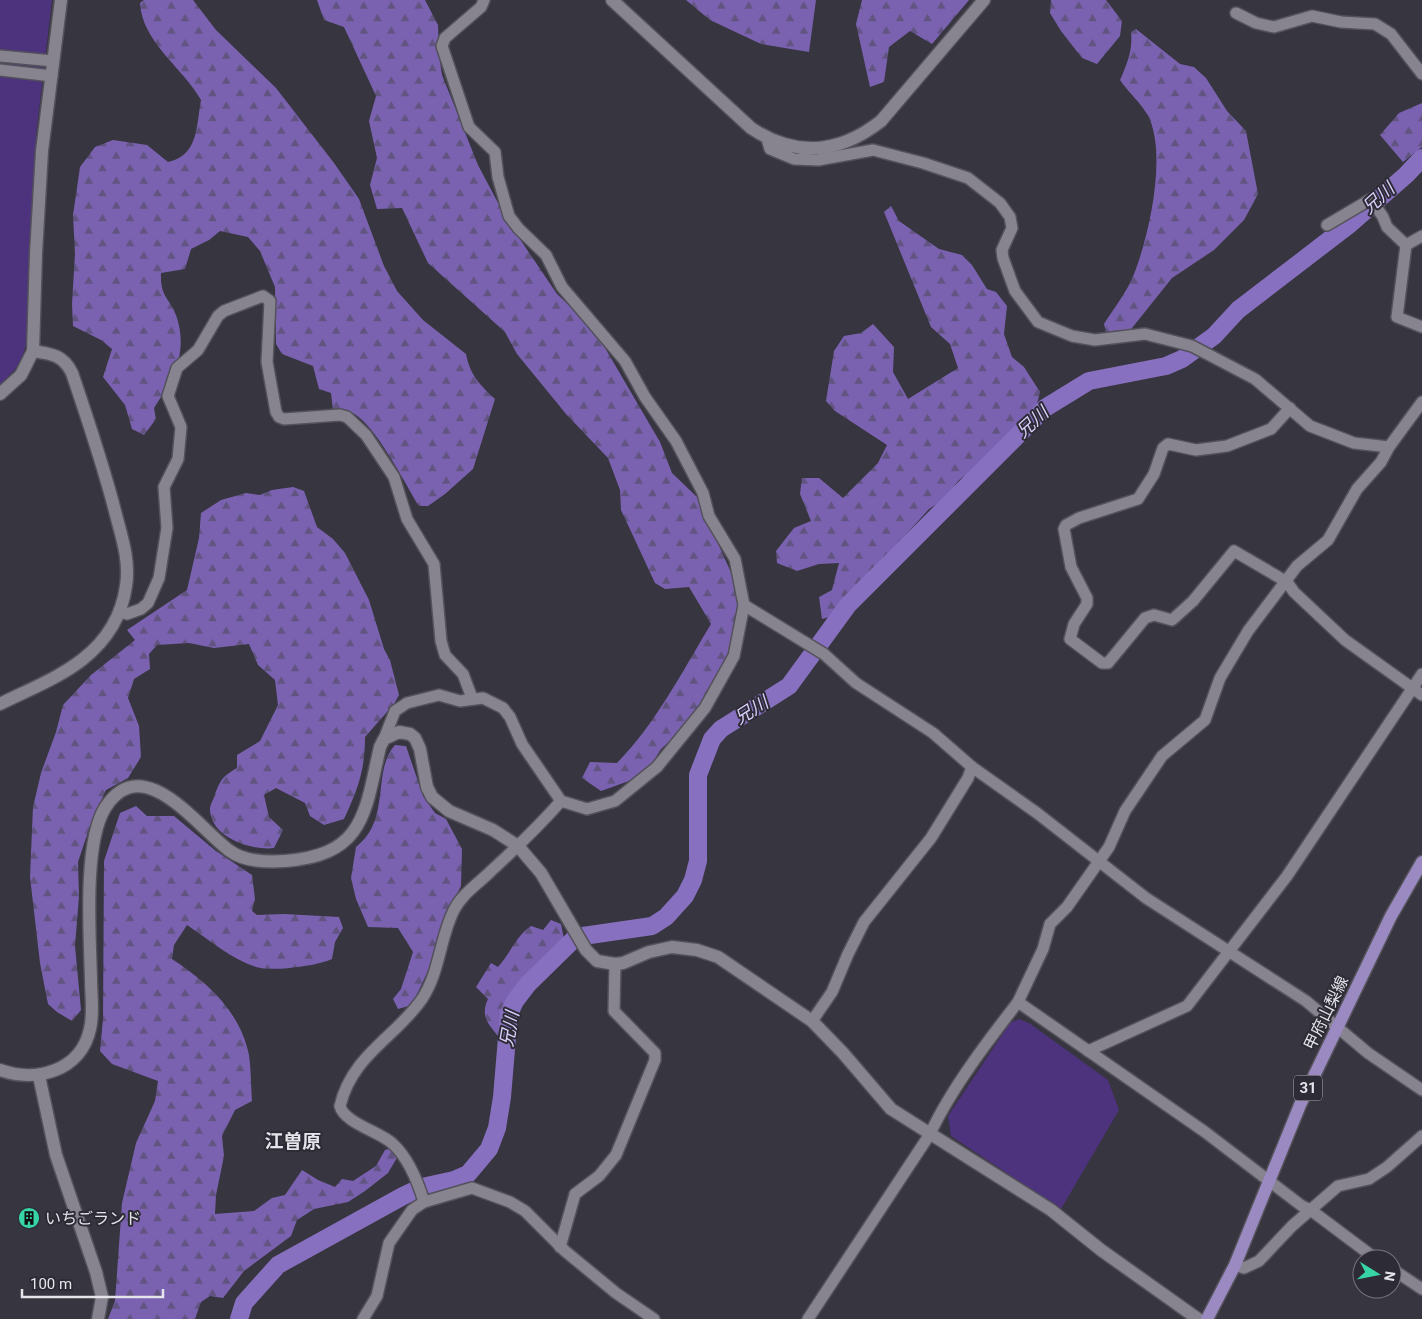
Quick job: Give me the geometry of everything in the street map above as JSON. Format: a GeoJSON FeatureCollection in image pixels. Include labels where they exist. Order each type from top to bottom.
{"type":"FeatureCollection","features":[{"type":"Feature","properties":{"kind":"main road","name":"甲府山梨線"},"geometry":{"type":"LineString","coordinates":[[1207,1319],[1235,1265],[1300,1105],[1336,1028],[1391,916],[1422,862]]}},
{"type":"Feature","properties":{"kind":"street"},"geometry":{"type":"LineString","coordinates":[[0,394],[21,375],[33,351],[42,151],[61,0]]}},
{"type":"Feature","properties":{"kind":"street"},"geometry":{"type":"LineString","coordinates":[[0,1070],[23,1077],[39,1076],[56,1070],[76,1056],[84,1045],[90,1029],[92,1007],[89,897],[92,854],[106,808],[120,793],[131,788],[143,787],[160,791],[180,805],[201,827],[231,852],[250,859],[268,862],[315,855],[340,844],[356,830],[362,820],[384,739],[396,711],[407,703],[439,694],[460,701],[483,698],[503,708],[510,718],[522,744],[561,801],[587,809],[601,806],[615,801],[657,768],[704,708],[734,656],[744,605],[735,559],[709,516],[703,493],[676,441],[645,397],[625,362],[562,287],[546,255],[513,222],[498,177],[495,152],[491,146],[475,134],[467,122],[442,46],[445,38],[481,7],[484,0]]}},
{"type":"Feature","properties":{"kind":"street"},"geometry":{"type":"LineString","coordinates":[[612,0],[751,128],[767,138],[806,149],[825,148],[861,136],[881,121],[984,0]]}},
{"type":"Feature","properties":{"kind":"street"},"geometry":{"type":"LineString","coordinates":[[1236,13],[1256,24],[1274,27],[1312,16],[1342,22],[1375,24],[1391,34],[1422,74]]}},
{"type":"Feature","properties":{"kind":"street"},"geometry":{"type":"LineString","coordinates":[[0,56],[53,62]]}},
{"type":"Feature","properties":{"kind":"street"},"geometry":{"type":"LineString","coordinates":[[0,70],[52,76]]}},
{"type":"Feature","properties":{"kind":"street"},"geometry":{"type":"LineString","coordinates":[[767,138],[770,149],[794,159],[818,160],[873,150],[968,178],[1000,203],[1010,217],[1012,228],[1002,250],[1005,266],[1015,291],[1038,322],[1072,336],[1095,340],[1145,334],[1192,346],[1209,357],[1254,379],[1310,426],[1354,443],[1389,447]]}},
{"type":"Feature","properties":{"kind":"street"},"geometry":{"type":"LineString","coordinates":[[1327,225],[1371,200],[1384,217],[1387,227],[1406,245]]}},
{"type":"Feature","properties":{"kind":"street"},"geometry":{"type":"LineString","coordinates":[[1406,245],[1422,236]]}},
{"type":"Feature","properties":{"kind":"street"},"geometry":{"type":"LineString","coordinates":[[1406,245],[1397,317],[1422,327]]}},
{"type":"Feature","properties":{"kind":"street"},"geometry":{"type":"LineString","coordinates":[[120,612],[126,614],[141,609],[148,603],[159,578],[167,542],[164,487],[178,458],[181,427],[168,396],[177,368],[198,350],[218,316],[224,311],[263,296],[270,301],[267,362],[276,412],[279,417],[284,419],[340,415],[347,417],[366,435],[394,478],[407,518],[434,564],[441,641],[445,655],[463,674],[472,698]]}},
{"type":"Feature","properties":{"kind":"street"},"geometry":{"type":"LineString","coordinates":[[0,704],[60,674],[84,659],[107,635],[120,612],[126,584],[125,551],[108,484],[67,363],[54,354],[33,351]]}},
{"type":"Feature","properties":{"kind":"street"},"geometry":{"type":"LineString","coordinates":[[808,1319],[930,1134],[938,1117],[997,1028],[1018,1002],[1043,949],[1050,924],[1067,907],[1109,847],[1125,810],[1162,756],[1205,720],[1220,678],[1248,631],[1306,557],[1328,540],[1357,489],[1381,462],[1389,447],[1422,402]]}},
{"type":"Feature","properties":{"kind":"street"},"geometry":{"type":"LineString","coordinates":[[1290,408],[1271,429],[1227,446],[1196,450],[1168,444],[1163,448],[1154,474],[1138,499],[1079,518],[1066,525],[1064,530],[1071,567],[1087,598],[1087,604],[1074,624],[1070,640],[1102,663],[1108,663],[1145,618],[1154,615],[1172,620],[1193,601],[1234,551],[1287,582],[1294,592],[1345,640],[1422,695]]}},
{"type":"Feature","properties":{"kind":"street"},"geometry":{"type":"LineString","coordinates":[[744,605],[824,654],[856,683],[933,733],[972,767],[1037,813],[1146,898],[1306,1001],[1368,1053],[1422,1090]]}},
{"type":"Feature","properties":{"kind":"street"},"geometry":{"type":"LineString","coordinates":[[1088,1051],[1187,1006],[1287,876],[1422,674]]}},
{"type":"Feature","properties":{"kind":"street"},"geometry":{"type":"LineString","coordinates":[[384,739],[399,732],[410,734],[420,749],[427,787],[432,797],[449,811],[493,830],[518,846],[541,873],[586,950],[597,961],[615,964],[662,948],[686,948],[718,957],[812,1021],[844,1053],[891,1109],[1051,1210],[1101,1250],[1198,1319]]}},
{"type":"Feature","properties":{"kind":"street"},"geometry":{"type":"LineString","coordinates":[[812,1021],[832,992],[864,922],[930,838],[968,778],[972,767]]}},
{"type":"Feature","properties":{"kind":"street"},"geometry":{"type":"LineString","coordinates":[[423,1199],[407,1162],[392,1143],[346,1116],[340,1106],[342,1098],[366,1056],[423,997],[437,966],[454,910],[464,897],[518,846],[561,801]]}},
{"type":"Feature","properties":{"kind":"street"},"geometry":{"type":"LineString","coordinates":[[560,1247],[575,1194],[599,1176],[616,1155],[655,1060],[655,1053],[614,1011],[615,964]]}},
{"type":"Feature","properties":{"kind":"street"},"geometry":{"type":"LineString","coordinates":[[1018,1002],[1269,1180],[1302,1206],[1312,1210],[1363,1249]]}},
{"type":"Feature","properties":{"kind":"street"},"geometry":{"type":"LineString","coordinates":[[39,1076],[56,1155],[102,1297],[98,1319]]}},
{"type":"Feature","properties":{"kind":"street"},"geometry":{"type":"LineString","coordinates":[[1235,1265],[1244,1268],[1259,1261],[1292,1226],[1338,1186],[1369,1179],[1422,1136]]}},
{"type":"Feature","properties":{"kind":"street"},"geometry":{"type":"LineString","coordinates":[[362,1319],[377,1296],[389,1243],[412,1210],[423,1199],[472,1188],[481,1190],[525,1211],[560,1247],[616,1293],[654,1319]]}},
{"type":"Feature","properties":{"kind":"street"},"geometry":{"type":"LineString","coordinates":[[1402,1276],[1422,1289]]}},
{"type":"Feature","properties":{"kind":"green space"},"geometry":{"type":"Polygon","coordinates":[[[144,0],[193,0],[216,30],[276,88],[334,163],[359,199],[384,266],[397,291],[423,320],[466,354],[476,379],[495,399],[473,469],[445,494],[428,506],[419,506],[388,453],[368,426],[358,416],[348,411],[333,410],[331,393],[319,389],[313,366],[282,354],[276,344],[275,287],[260,251],[248,237],[220,231],[209,240],[191,249],[185,269],[161,273],[162,288],[177,318],[181,343],[180,355],[173,376],[154,408],[156,419],[144,435],[132,429],[125,405],[103,377],[112,349],[101,340],[73,326],[72,304],[75,254],[73,215],[80,167],[95,147],[113,140],[147,145],[168,162],[186,153],[191,146],[197,129],[201,100],[164,54],[148,30],[142,17],[140,3],[144,0]]]}},
{"type":"Feature","properties":{"kind":"green space"},"geometry":{"type":"Polygon","coordinates":[[[317,0],[425,0],[438,25],[442,75],[478,165],[507,220],[557,294],[594,329],[660,442],[672,473],[697,497],[734,579],[739,608],[730,650],[700,706],[684,728],[661,749],[648,770],[629,781],[601,791],[582,778],[590,762],[617,763],[631,748],[668,696],[711,624],[689,587],[665,589],[655,583],[621,510],[620,490],[608,458],[566,414],[517,354],[505,332],[428,263],[402,208],[377,209],[370,185],[377,158],[369,121],[376,96],[344,27],[324,20],[317,0]]]}},
{"type":"Feature","properties":{"kind":"green space"},"geometry":{"type":"Polygon","coordinates":[[[686,0],[816,0],[809,52],[761,44],[710,20],[686,0]]]}},
{"type":"Feature","properties":{"kind":"green space"},"geometry":{"type":"Polygon","coordinates":[[[862,0],[969,0],[932,44],[910,31],[889,47],[884,82],[870,87],[856,24],[862,0]]]}},
{"type":"Feature","properties":{"kind":"green space"},"geometry":{"type":"Polygon","coordinates":[[[1051,0],[1106,0],[1122,21],[1120,36],[1097,64],[1082,58],[1061,31],[1050,13],[1051,0]]]}},
{"type":"Feature","properties":{"kind":"green space"},"geometry":{"type":"Polygon","coordinates":[[[1136,29],[1180,64],[1194,67],[1206,78],[1227,111],[1246,131],[1258,194],[1244,220],[1214,250],[1172,278],[1128,333],[1106,332],[1104,324],[1128,287],[1140,258],[1154,197],[1156,176],[1155,136],[1145,110],[1120,80],[1130,51],[1131,32],[1136,29]]]}},
{"type":"Feature","properties":{"kind":"green space"},"geometry":{"type":"Polygon","coordinates":[[[1422,103],[1422,147],[1403,162],[1380,135],[1399,113],[1422,103]]]}},
{"type":"Feature","properties":{"kind":"green space"},"geometry":{"type":"Polygon","coordinates":[[[891,206],[899,221],[939,249],[962,255],[972,265],[987,289],[996,292],[1007,306],[1004,334],[1012,357],[1024,367],[1040,392],[1035,412],[994,454],[959,480],[943,500],[929,509],[870,574],[845,595],[829,617],[822,619],[819,597],[832,590],[839,563],[819,564],[797,571],[777,563],[776,551],[794,528],[811,521],[800,494],[802,478],[819,478],[843,498],[878,463],[887,445],[835,411],[826,401],[834,351],[844,336],[861,333],[873,324],[894,347],[893,372],[908,399],[958,368],[950,344],[931,327],[884,212],[891,206]]]}},
{"type":"Feature","properties":{"kind":"green space"},"geometry":{"type":"Polygon","coordinates":[[[293,487],[304,491],[317,527],[333,539],[345,553],[369,600],[384,649],[390,660],[399,695],[394,704],[365,737],[364,760],[360,779],[344,819],[324,825],[310,816],[305,803],[276,788],[264,795],[269,817],[283,830],[274,848],[254,847],[233,840],[224,834],[212,819],[210,807],[217,789],[225,776],[237,768],[237,755],[260,741],[278,705],[275,680],[258,665],[249,644],[214,648],[189,643],[157,645],[149,654],[150,669],[134,679],[128,698],[139,726],[141,757],[128,778],[106,790],[91,823],[78,862],[79,896],[75,946],[81,1010],[72,1021],[48,1004],[40,963],[30,877],[33,807],[41,773],[56,732],[63,705],[91,675],[135,640],[127,630],[187,590],[199,538],[201,513],[221,500],[246,493],[260,495],[272,490],[293,487]]]}},
{"type":"Feature","properties":{"kind":"green space"},"geometry":{"type":"Polygon","coordinates":[[[395,745],[406,746],[423,796],[435,813],[446,819],[462,849],[461,886],[443,922],[434,958],[412,1005],[398,1009],[393,999],[401,989],[413,952],[398,928],[368,927],[356,899],[351,878],[356,847],[367,836],[374,823],[378,810],[384,768],[388,756],[395,745]]]}},
{"type":"Feature","properties":{"kind":"green space"},"geometry":{"type":"Polygon","coordinates":[[[136,806],[147,816],[174,816],[216,851],[252,875],[255,899],[252,911],[257,915],[284,914],[339,917],[343,928],[335,942],[332,959],[294,968],[273,969],[256,967],[229,954],[187,925],[174,945],[172,959],[198,978],[230,1011],[245,1039],[249,1055],[252,1101],[235,1110],[222,1136],[224,1156],[216,1195],[215,1214],[254,1211],[272,1198],[285,1195],[302,1170],[318,1180],[335,1187],[342,1179],[353,1181],[376,1166],[385,1150],[392,1148],[398,1156],[388,1173],[348,1202],[314,1209],[297,1220],[291,1236],[244,1271],[223,1298],[210,1296],[201,1302],[195,1319],[108,1319],[115,1301],[122,1203],[136,1143],[155,1101],[158,1081],[112,1064],[100,1051],[103,1019],[104,861],[120,813],[136,806]]]}},
{"type":"Feature","properties":{"kind":"green space"},"geometry":{"type":"Polygon","coordinates":[[[551,920],[561,924],[564,939],[516,990],[504,1011],[504,1031],[499,1037],[486,1020],[485,1010],[488,999],[476,987],[491,963],[498,967],[526,930],[531,926],[543,930],[551,920]]]}},
{"type":"Feature","properties":{"kind":"shaded area"},"geometry":{"type":"Polygon","coordinates":[[[0,0],[52,0],[36,135],[28,338],[20,364],[0,385],[0,0]]]}},
{"type":"Feature","properties":{"kind":"shaded area"},"geometry":{"type":"Polygon","coordinates":[[[1019,1019],[1029,1023],[1108,1080],[1119,1110],[1061,1209],[951,1136],[948,1116],[1010,1023],[1019,1019]]]}},
{"type":"Feature","properties":{"kind":"waterway","name":"兄川"},"geometry":{"type":"LineString","coordinates":[[239,1319],[244,1303],[278,1265],[403,1196],[422,1187],[454,1180],[468,1174],[489,1149],[497,1128],[502,1097],[509,1014],[515,1001],[528,984],[576,937],[652,926],[666,917],[685,896],[693,880],[698,861],[698,775],[712,739],[721,729],[789,686],[848,605],[1045,408],[1089,381],[1166,366],[1182,359],[1214,336],[1238,310],[1350,224],[1406,175],[1422,158]]}},
{"type":"Feature","properties":{"kind":"place","name":"いちごランド"},"geometry":{"type":"Point","coordinates":[29,1218]}},
{"type":"Feature","properties":{"kind":"district","name":"江曽原"},"geometry":{"type":"Point","coordinates":[293,1141]}}]}
